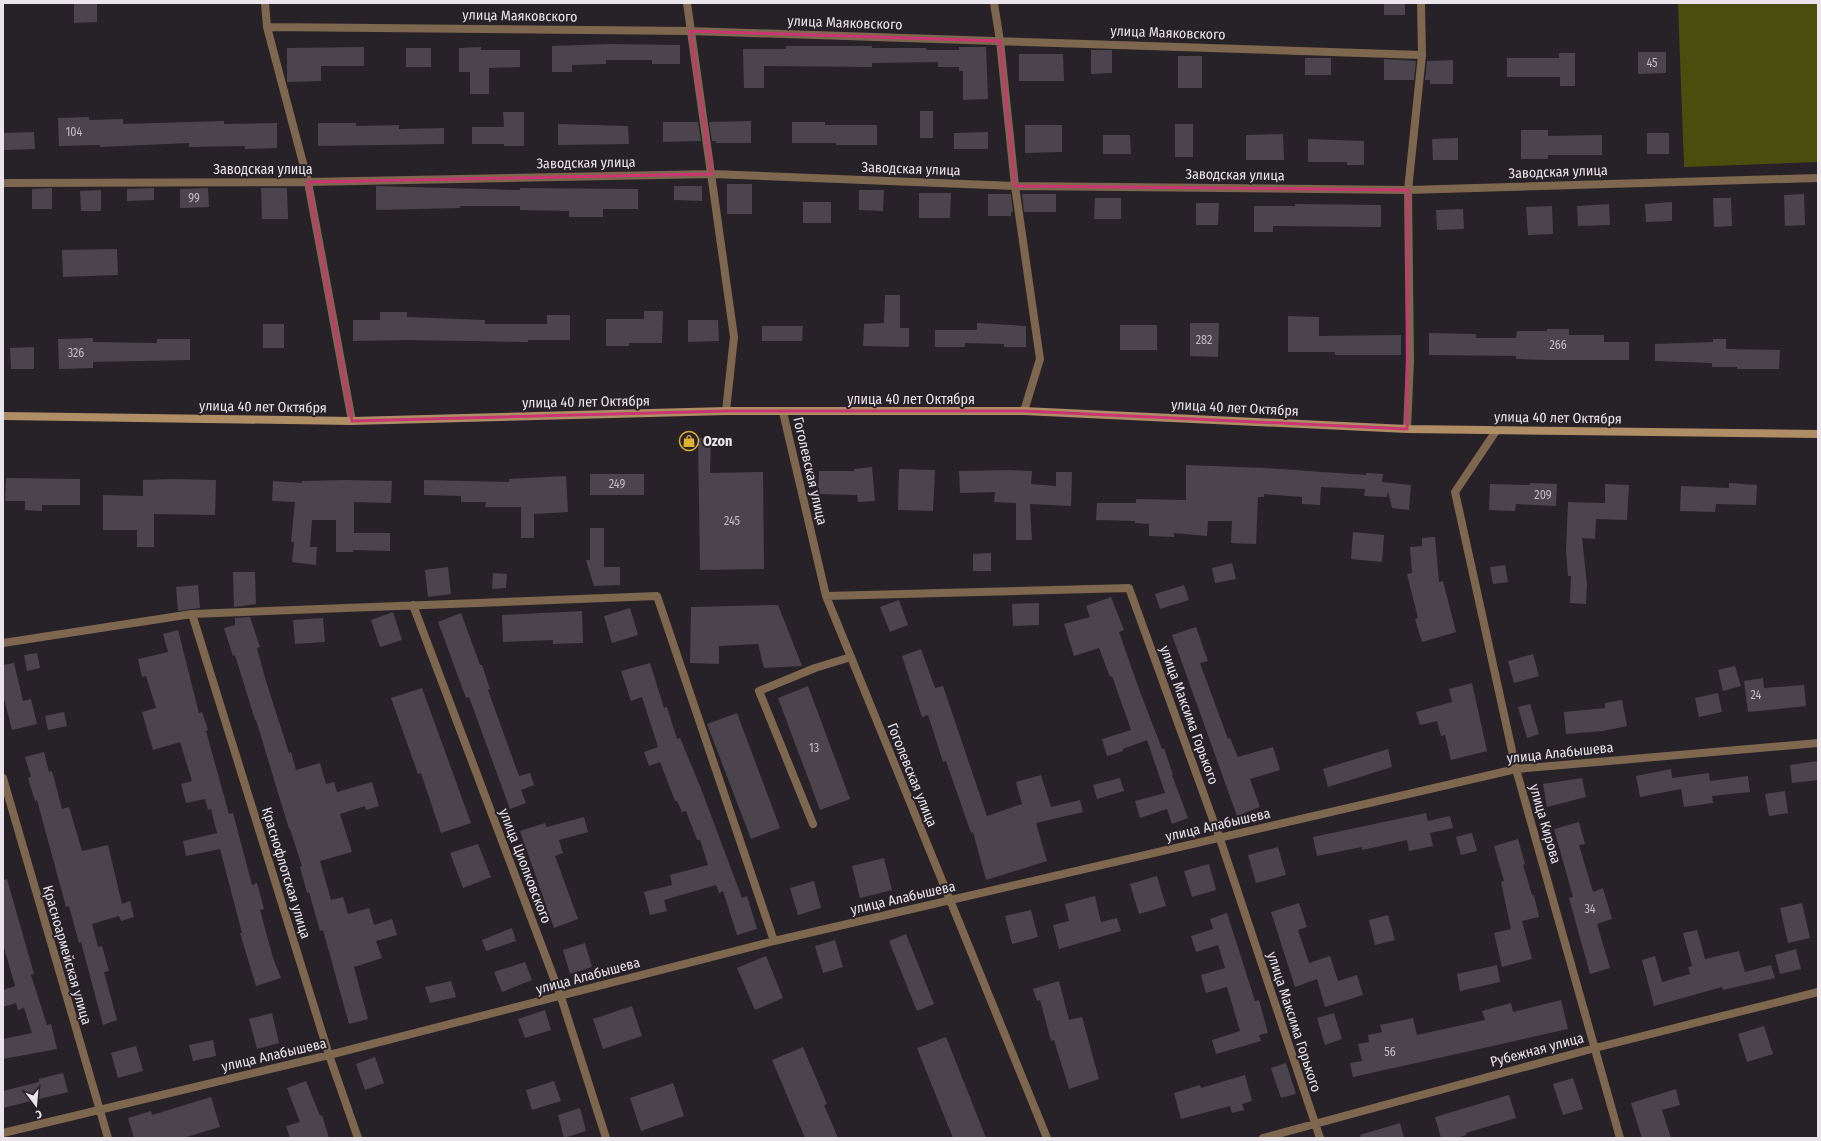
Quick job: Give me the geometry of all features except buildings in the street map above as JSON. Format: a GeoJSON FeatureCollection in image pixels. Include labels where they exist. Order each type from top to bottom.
{"type":"FeatureCollection","features":[{"type":"Feature","properties":{"kind":"street"},"geometry":{"type":"LineString","coordinates":[[265,3],[267,27],[308,182],[352,421]]}},
{"type":"Feature","properties":{"kind":"street"},"geometry":{"type":"LineString","coordinates":[[687,3],[734,337],[726,411]]}},
{"type":"Feature","properties":{"kind":"street"},"geometry":{"type":"LineString","coordinates":[[994,3],[1000,41],[1015,186],[1040,359],[1024,411]]}},
{"type":"Feature","properties":{"kind":"street"},"geometry":{"type":"LineString","coordinates":[[1407,429],[1410,361],[1408,190],[1422,55],[1421,3]]}},
{"type":"Feature","properties":{"kind":"street","name":"улица Маяковского"},"geometry":{"type":"LineString","coordinates":[[267,27],[690,31],[1422,55]]}},
{"type":"Feature","properties":{"kind":"street","name":"Заводская улица"},"geometry":{"type":"LineString","coordinates":[[3,183],[308,182],[712,174],[1015,186],[1408,190],[1818,178]]}},
{"type":"Feature","properties":{"kind":"street","name":"улица 40 лет Октября"},"geometry":{"type":"LineString","coordinates":[[3,416],[352,421],[726,411],[1024,411],[1407,429],[1818,434]]}},
{"type":"Feature","properties":{"kind":"street","name":"Гоголевская улица"},"geometry":{"type":"LineString","coordinates":[[783,412],[826,596],[949,901],[1047,1138]]}},
{"type":"Feature","properties":{"kind":"street","name":"улица Кирова"},"geometry":{"type":"LineString","coordinates":[[1496,431],[1454,492],[1516,769],[1620,1138]]}},
{"type":"Feature","properties":{"kind":"street","name":"улица Максима Горького"},"geometry":{"type":"LineString","coordinates":[[826,596],[1129,588],[1220,839],[1314,1125],[1320,1138]]}},
{"type":"Feature","properties":{"kind":"street"},"geometry":{"type":"LineString","coordinates":[[3,643],[192,614],[657,596],[774,941]]}},
{"type":"Feature","properties":{"kind":"street","name":"улица Циолковского"},"geometry":{"type":"LineString","coordinates":[[413,606],[561,997],[606,1138]]}},
{"type":"Feature","properties":{"kind":"street","name":"Краснофлотская улица"},"geometry":{"type":"LineString","coordinates":[[192,614],[329,1055],[358,1138]]}},
{"type":"Feature","properties":{"kind":"street"},"geometry":{"type":"LineString","coordinates":[[813,824],[759,691],[815,668],[851,657]]}},
{"type":"Feature","properties":{"kind":"street","name":"улица Алабышева"},"geometry":{"type":"LineString","coordinates":[[3,1133],[98,1109],[329,1055],[561,997],[774,941],[1220,839],[1516,769],[1818,743]]}},
{"type":"Feature","properties":{"kind":"street","name":"Красноармейская улица"},"geometry":{"type":"LineString","coordinates":[[3,778],[98,1109],[108,1138]]}},
{"type":"Feature","properties":{"kind":"street","name":"Рубежная улица"},"geometry":{"type":"LineString","coordinates":[[1263,1138],[1595,1048],[1818,992]]}},
{"type":"Feature","properties":{"kind":"highlighted area"},"geometry":{"type":"Polygon","coordinates":[[[690,31],[1000,41],[1015,186],[1408,190],[1407,429],[1024,411],[726,411],[352,421],[308,182],[712,174],[690,31]]]}},
{"type":"Feature","properties":{"kind":"green space"},"geometry":{"type":"Polygon","coordinates":[[[1678,3],[1818,3],[1818,162],[1684,167],[1678,3]]]}},
{"type":"Feature","properties":{"kind":"place","name":"Ozon"},"geometry":{"type":"Point","coordinates":[689,441]}}]}
